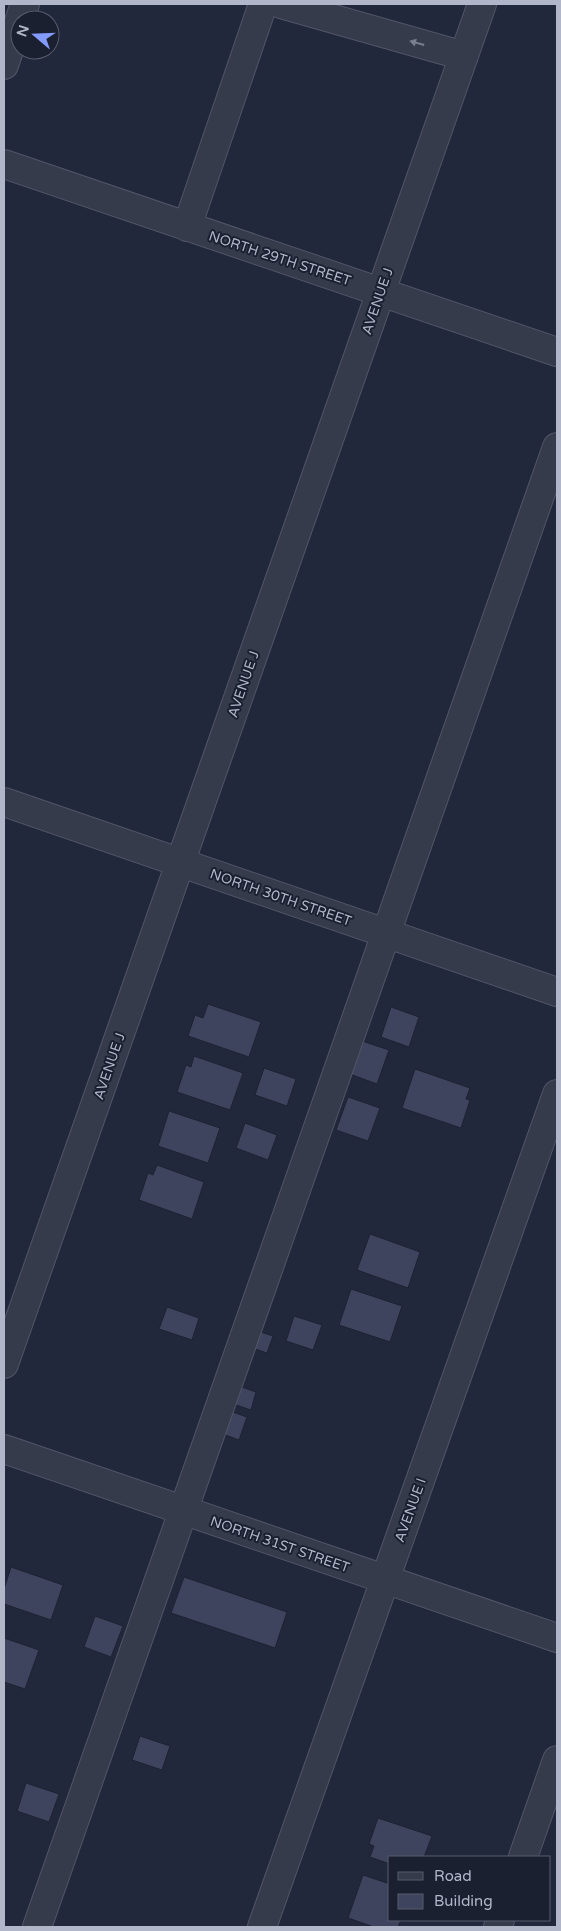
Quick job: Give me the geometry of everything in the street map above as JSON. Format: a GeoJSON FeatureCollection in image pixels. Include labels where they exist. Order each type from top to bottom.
{"type":"FeatureCollection","features":[{"type":"Feature","properties":{"kind":"street"},"geometry":{"type":"LineString","coordinates":[[4,65],[25,4]]}},
{"type":"Feature","properties":{"kind":"street"},"geometry":{"type":"LineString","coordinates":[[186,227],[263,4]]}},
{"type":"Feature","properties":{"kind":"street"},"geometry":{"type":"LineString","coordinates":[[281,4],[464,56]]}},
{"type":"Feature","properties":{"kind":"street","name":"AVENUE J"},"geometry":{"type":"LineString","coordinates":[[4,1364],[482,4]]}},
{"type":"Feature","properties":{"kind":"street","name":"NORTH 29TH STREET"},"geometry":{"type":"LineString","coordinates":[[4,164],[557,352]]}},
{"type":"Feature","properties":{"kind":"street"},"geometry":{"type":"LineString","coordinates":[[37,1927],[388,934],[557,447]]}},
{"type":"Feature","properties":{"kind":"street","name":"NORTH 30TH STREET"},"geometry":{"type":"LineString","coordinates":[[4,802],[557,992]]}},
{"type":"Feature","properties":{"kind":"street","name":"AVENUE I"},"geometry":{"type":"LineString","coordinates":[[262,1927],[557,1094]]}},
{"type":"Feature","properties":{"kind":"street","name":"NORTH 31ST STREET"},"geometry":{"type":"LineString","coordinates":[[4,1449],[557,1638]]}},
{"type":"Feature","properties":{"kind":"street"},"geometry":{"type":"LineString","coordinates":[[523,1856],[557,1760]]}},
{"type":"Feature","properties":{"kind":"building"},"geometry":{"type":"Polygon","coordinates":[[[208,1004],[261,1022],[249,1057],[188,1036],[195,1015],[203,1018],[208,1004]]]}},
{"type":"Feature","properties":{"kind":"building"},"geometry":{"type":"Polygon","coordinates":[[[391,1007],[419,1017],[409,1047],[381,1037],[391,1007]]]}},
{"type":"Feature","properties":{"kind":"building"},"geometry":{"type":"Polygon","coordinates":[[[359,1040],[389,1050],[377,1084],[347,1073],[359,1040]]]}},
{"type":"Feature","properties":{"kind":"building"},"geometry":{"type":"Polygon","coordinates":[[[194,1056],[243,1073],[230,1110],[177,1092],[186,1065],[191,1067],[194,1056]]]}},
{"type":"Feature","properties":{"kind":"building"},"geometry":{"type":"Polygon","coordinates":[[[264,1068],[296,1079],[287,1106],[255,1095],[264,1068]]]}},
{"type":"Feature","properties":{"kind":"building"},"geometry":{"type":"Polygon","coordinates":[[[415,1069],[470,1088],[466,1099],[470,1100],[461,1128],[402,1108],[415,1069]]]}},
{"type":"Feature","properties":{"kind":"building"},"geometry":{"type":"Polygon","coordinates":[[[348,1097],[380,1108],[368,1141],[336,1130],[348,1097]]]}},
{"type":"Feature","properties":{"kind":"building"},"geometry":{"type":"Polygon","coordinates":[[[169,1111],[220,1128],[208,1163],[158,1146],[169,1111]]]}},
{"type":"Feature","properties":{"kind":"building"},"geometry":{"type":"Polygon","coordinates":[[[245,1123],[277,1135],[268,1160],[236,1148],[245,1123]]]}},
{"type":"Feature","properties":{"kind":"building"},"geometry":{"type":"Polygon","coordinates":[[[157,1165],[204,1182],[192,1219],[139,1200],[148,1173],[153,1175],[157,1165]]]}},
{"type":"Feature","properties":{"kind":"building"},"geometry":{"type":"Polygon","coordinates":[[[370,1234],[420,1252],[408,1288],[357,1270],[370,1234]]]}},
{"type":"Feature","properties":{"kind":"building"},"geometry":{"type":"Polygon","coordinates":[[[351,1289],[402,1306],[390,1342],[339,1325],[351,1289]]]}},
{"type":"Feature","properties":{"kind":"building"},"geometry":{"type":"Polygon","coordinates":[[[167,1307],[199,1318],[192,1340],[159,1329],[167,1307]]]}},
{"type":"Feature","properties":{"kind":"building"},"geometry":{"type":"Polygon","coordinates":[[[294,1316],[322,1325],[313,1350],[286,1341],[294,1316]]]}},
{"type":"Feature","properties":{"kind":"building"},"geometry":{"type":"Polygon","coordinates":[[[261,1332],[273,1336],[267,1353],[255,1349],[261,1332]]]}},
{"type":"Feature","properties":{"kind":"building"},"geometry":{"type":"Polygon","coordinates":[[[239,1386],[256,1392],[251,1410],[233,1404],[239,1386]]]}},
{"type":"Feature","properties":{"kind":"building"},"geometry":{"type":"Polygon","coordinates":[[[227,1410],[247,1417],[239,1440],[220,1433],[227,1410]]]}},
{"type":"Feature","properties":{"kind":"building"},"geometry":{"type":"Polygon","coordinates":[[[11,1567],[63,1585],[51,1620],[4,1604],[4,1589],[11,1567]]]}},
{"type":"Feature","properties":{"kind":"building"},"geometry":{"type":"Polygon","coordinates":[[[184,1577],[287,1612],[275,1648],[171,1613],[184,1577]]]}},
{"type":"Feature","properties":{"kind":"building"},"geometry":{"type":"Polygon","coordinates":[[[95,1616],[123,1626],[111,1657],[84,1647],[95,1616]]]}},
{"type":"Feature","properties":{"kind":"building"},"geometry":{"type":"Polygon","coordinates":[[[4,1638],[39,1650],[25,1689],[4,1682],[4,1638]]]}},
{"type":"Feature","properties":{"kind":"building"},"geometry":{"type":"Polygon","coordinates":[[[140,1736],[170,1746],[162,1770],[132,1760],[140,1736]]]}},
{"type":"Feature","properties":{"kind":"building"},"geometry":{"type":"Polygon","coordinates":[[[26,1783],[59,1794],[49,1822],[17,1811],[26,1783]]]}},
{"type":"Feature","properties":{"kind":"building"},"geometry":{"type":"Polygon","coordinates":[[[378,1818],[432,1836],[424,1856],[388,1856],[388,1863],[370,1857],[374,1846],[369,1844],[378,1818]]]}},
{"type":"Feature","properties":{"kind":"building"},"geometry":{"type":"Polygon","coordinates":[[[363,1875],[388,1883],[388,1921],[401,1921],[398,1927],[374,1927],[348,1918],[363,1875]]]}}]}
